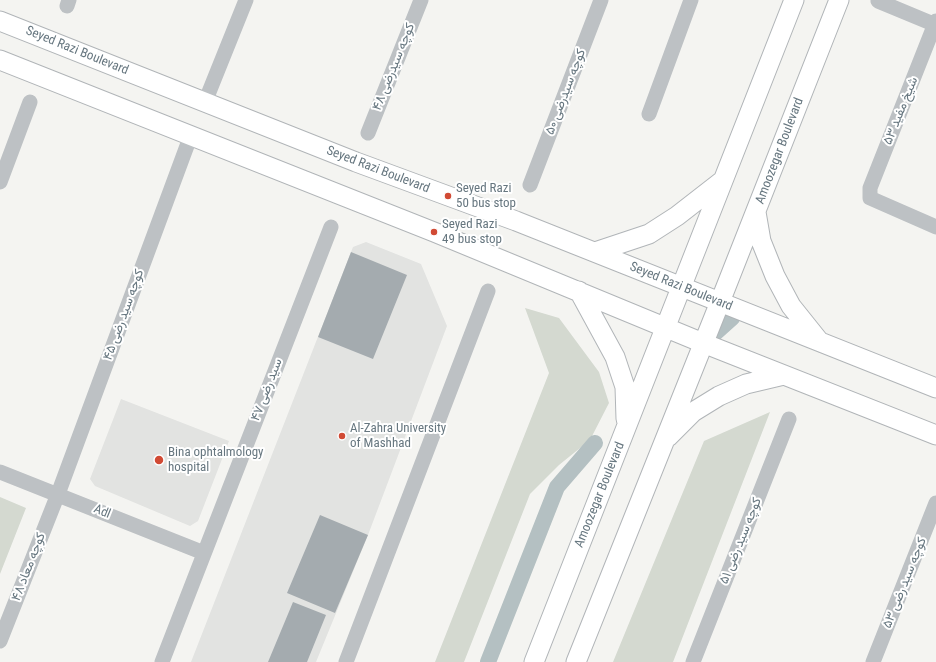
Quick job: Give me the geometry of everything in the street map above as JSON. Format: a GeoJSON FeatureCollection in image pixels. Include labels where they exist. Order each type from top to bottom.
{"type":"FeatureCollection","features":[{"type":"Feature","properties":{"kind":"main road"},"geometry":{"type":"LineString","coordinates":[[681,286],[794,0]]}},
{"type":"Feature","properties":{"kind":"main road","name":"Amoozegar Boulevard"},"geometry":{"type":"LineString","coordinates":[[704,343],[839,0]]}},
{"type":"Feature","properties":{"kind":"main road","name":"Seyed Razi Boulevard"},"geometry":{"type":"LineString","coordinates":[[0,21],[356,162],[595,252],[936,388]]}},
{"type":"Feature","properties":{"kind":"main road"},"geometry":{"type":"LineString","coordinates":[[0,60],[191,135],[580,291],[704,343],[936,435]]}},
{"type":"Feature","properties":{"kind":"main road"},"geometry":{"type":"LineString","coordinates":[[595,252],[650,234],[677,216],[723,180]]}},
{"type":"Feature","properties":{"kind":"main road"},"geometry":{"type":"LineString","coordinates":[[756,212],[761,242],[775,276],[791,306],[820,342]]}},
{"type":"Feature","properties":{"kind":"main road","name":"Amoozegar Boulevard"},"geometry":{"type":"LineString","coordinates":[[534,662],[681,286]]}},
{"type":"Feature","properties":{"kind":"main road"},"geometry":{"type":"LineString","coordinates":[[580,291],[615,357],[624,387],[626,428]]}},
{"type":"Feature","properties":{"kind":"main road"},"geometry":{"type":"LineString","coordinates":[[576,662],[704,343]]}},
{"type":"Feature","properties":{"kind":"main road"},"geometry":{"type":"LineString","coordinates":[[663,442],[693,412],[719,396],[746,384],[784,375]]}},
{"type":"Feature","properties":{"kind":"street"},"geometry":{"type":"LineString","coordinates":[[205,102],[246,0]]}},
{"type":"Feature","properties":{"kind":"street","name":"کوچه سیدرضی ۴۸"},"geometry":{"type":"LineString","coordinates":[[368,133],[420,0]]}},
{"type":"Feature","properties":{"kind":"street","name":"کوچه سیدرضی ۵۰"},"geometry":{"type":"LineString","coordinates":[[530,185],[601,0]]}},
{"type":"Feature","properties":{"kind":"street"},"geometry":{"type":"LineString","coordinates":[[649,114],[691,0]]}},
{"type":"Feature","properties":{"kind":"street"},"geometry":{"type":"LineString","coordinates":[[878,1],[936,23]]}},
{"type":"Feature","properties":{"kind":"street","name":"شیخ مفید ۵۳"},"geometry":{"type":"LineString","coordinates":[[936,23],[870,188],[870,198],[936,227]]}},
{"type":"Feature","properties":{"kind":"street"},"geometry":{"type":"LineString","coordinates":[[0,182],[30,102]]}},
{"type":"Feature","properties":{"kind":"street","name":"کوچه سید رضی ۴۵"},"geometry":{"type":"LineString","coordinates":[[58,494],[191,135]]}},
{"type":"Feature","properties":{"kind":"street","name":"سید رضی ۴۷"},"geometry":{"type":"LineString","coordinates":[[162,662],[331,227]]}},
{"type":"Feature","properties":{"kind":"street"},"geometry":{"type":"LineString","coordinates":[[346,662],[488,291]]}},
{"type":"Feature","properties":{"kind":"street","name":"کوچه سید رضی ۵۱"},"geometry":{"type":"LineString","coordinates":[[693,662],[789,419]]}},
{"type":"Feature","properties":{"kind":"street","name":"Adl"},"geometry":{"type":"LineString","coordinates":[[0,472],[204,553]]}},
{"type":"Feature","properties":{"kind":"street","name":"کوچه معاد ۴۸"},"geometry":{"type":"LineString","coordinates":[[0,641],[58,494]]}},
{"type":"Feature","properties":{"kind":"street","name":"کوچه سید رضی ۵۳"},"geometry":{"type":"LineString","coordinates":[[873,662],[936,503]]}},
{"type":"Feature","properties":{"kind":"shaded area","name":"Al-Zahra University of Mashhad"},"geometry":{"type":"Polygon","coordinates":[[[366,242],[421,264],[447,326],[368,535],[316,662],[191,662],[353,247],[366,242]]]}},
{"type":"Feature","properties":{"kind":"shaded area"},"geometry":{"type":"Polygon","coordinates":[[[525,308],[559,318],[599,372],[609,403],[590,440],[559,465],[530,494],[464,662],[435,662],[549,373],[525,308]]]}},
{"type":"Feature","properties":{"kind":"shaded area","name":"Bina ophtalmology hospital"},"geometry":{"type":"Polygon","coordinates":[[[121,399],[229,441],[198,521],[190,526],[95,486],[90,479],[121,399]]]}},
{"type":"Feature","properties":{"kind":"shaded area"},"geometry":{"type":"Polygon","coordinates":[[[770,412],[673,662],[613,662],[704,441],[770,412]]]}},
{"type":"Feature","properties":{"kind":"shaded area"},"geometry":{"type":"Polygon","coordinates":[[[0,497],[26,508],[0,574],[0,497]]]}},
{"type":"Feature","properties":{"kind":"building"},"geometry":{"type":"Polygon","coordinates":[[[351,252],[407,275],[373,359],[318,337],[351,252]]]}},
{"type":"Feature","properties":{"kind":"building"},"geometry":{"type":"Polygon","coordinates":[[[320,515],[368,535],[335,613],[287,593],[320,515]]]}},
{"type":"Feature","properties":{"kind":"building"},"geometry":{"type":"Polygon","coordinates":[[[293,602],[326,615],[307,662],[268,662],[293,602]]]}},
{"type":"Feature","properties":{"kind":"waterway"},"geometry":{"type":"LineString","coordinates":[[703,344],[732,318]]}},
{"type":"Feature","properties":{"kind":"waterway"},"geometry":{"type":"LineString","coordinates":[[488,662],[557,487],[595,443]]}},
{"type":"Feature","properties":{"kind":"place","name":"Seyed Razi 50 bus stop"},"geometry":{"type":"Point","coordinates":[448,196]}},
{"type":"Feature","properties":{"kind":"place","name":"Seyed Razi 49 bus stop"},"geometry":{"type":"Point","coordinates":[434,232]}},
{"type":"Feature","properties":{"kind":"place","name":"Al-Zahra University of Mashhad"},"geometry":{"type":"Point","coordinates":[342,436]}},
{"type":"Feature","properties":{"kind":"place","name":"Bina ophtalmology hospital"},"geometry":{"type":"Point","coordinates":[159,460]}}]}
